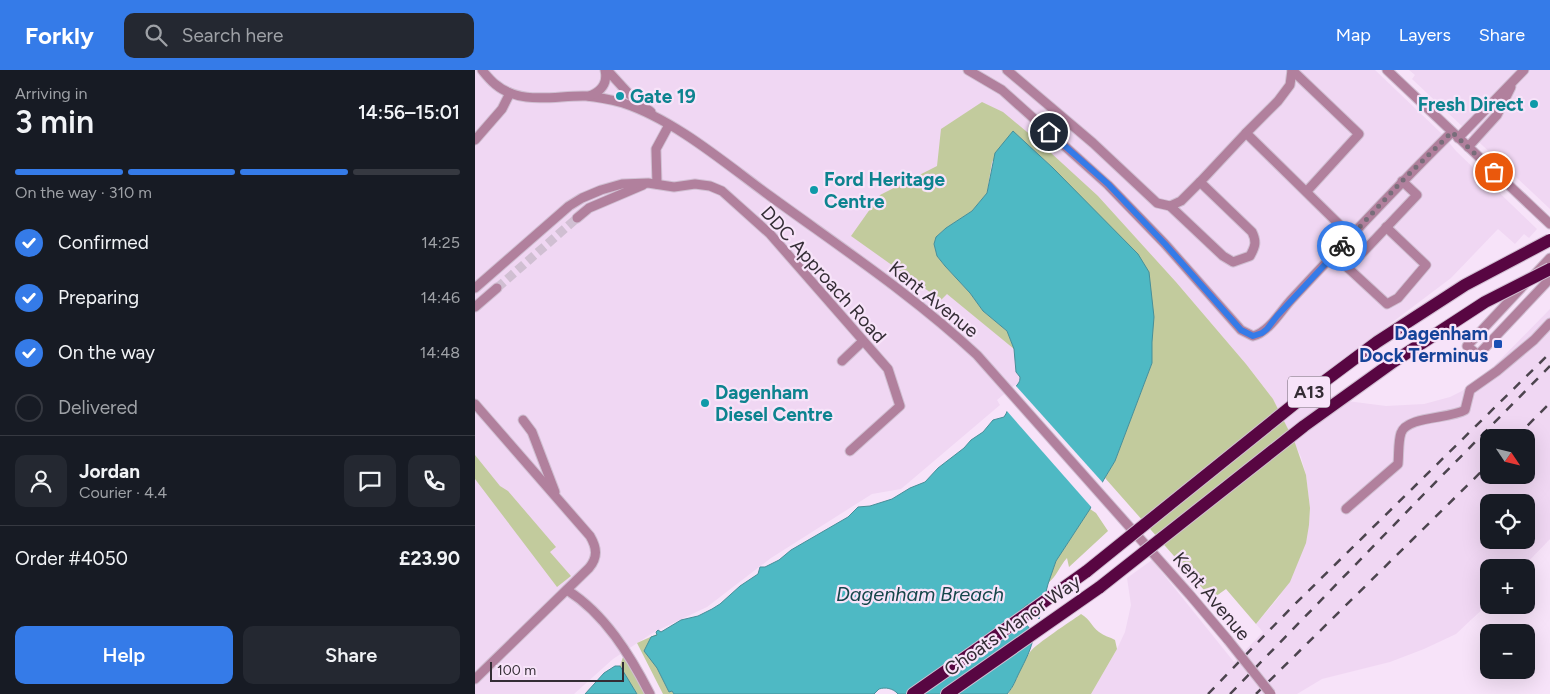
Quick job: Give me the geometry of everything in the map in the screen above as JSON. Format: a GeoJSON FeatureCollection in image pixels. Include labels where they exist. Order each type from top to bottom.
{"type":"FeatureCollection","features":[{"type":"Feature","properties":{"kind":"highway","name":"Choats Manor Way"},"geometry":{"type":"LineString","coordinates":[[913,694],[1087,571],[1298,401],[1361,353],[1465,285],[1550,240]]}},
{"type":"Feature","properties":{"kind":"highway","name":"Choats Manor Way"},"geometry":{"type":"LineString","coordinates":[[947,694],[1099,587],[1304,426],[1393,362],[1485,302],[1550,268]]}},
{"type":"Feature","properties":{"kind":"street","name":"Kent Avenue"},"geometry":{"type":"LineString","coordinates":[[482,70],[494,84],[510,93],[543,99],[588,96],[623,103],[654,116],[725,163],[887,281],[953,333],[977,355],[1108,502],[1228,640],[1271,694]]}},
{"type":"Feature","properties":{"kind":"street"},"geometry":{"type":"LineString","coordinates":[[588,96],[597,93],[603,87],[606,70]]}},
{"type":"Feature","properties":{"kind":"street"},"geometry":{"type":"LineString","coordinates":[[606,70],[654,116]]}},
{"type":"Feature","properties":{"kind":"street"},"geometry":{"type":"LineString","coordinates":[[968,70],[1008,95],[1108,184],[1165,244],[1245,334],[1253,336],[1267,329],[1333,254],[1402,181],[1455,135],[1524,70]]}},
{"type":"Feature","properties":{"kind":"street"},"geometry":{"type":"LineString","coordinates":[[1007,70],[1093,143],[1157,203],[1170,206],[1228,259],[1233,262],[1250,256],[1255,247],[1255,239],[1252,232],[1199,182]]}},
{"type":"Feature","properties":{"kind":"street"},"geometry":{"type":"LineString","coordinates":[[1170,206],[1181,201],[1278,101],[1290,85],[1292,70]]}},
{"type":"Feature","properties":{"kind":"street"},"geometry":{"type":"LineString","coordinates":[[1292,70],[1359,134],[1307,191]]}},
{"type":"Feature","properties":{"kind":"street"},"geometry":{"type":"LineString","coordinates":[[1387,70],[1549,220]]}},
{"type":"Feature","properties":{"kind":"street"},"geometry":{"type":"LineString","coordinates":[[1468,147],[1497,115],[1516,78]]}},
{"type":"Feature","properties":{"kind":"street"},"geometry":{"type":"LineString","coordinates":[[475,140],[502,109],[510,93]]}},
{"type":"Feature","properties":{"kind":"street"},"geometry":{"type":"LineString","coordinates":[[577,218],[589,208],[653,184],[656,149],[669,125]]}},
{"type":"Feature","properties":{"kind":"street"},"geometry":{"type":"LineString","coordinates":[[1246,133],[1351,236]]}},
{"type":"Feature","properties":{"kind":"street"},"geometry":{"type":"LineString","coordinates":[[1348,268],[1417,195],[1402,181]]}},
{"type":"Feature","properties":{"kind":"street","name":"DDC Approach Road"},"geometry":{"type":"LineString","coordinates":[[475,288],[569,206],[601,190],[622,184],[653,184],[674,187],[701,184],[722,190],[770,234],[888,369],[900,406],[850,451]]}},
{"type":"Feature","properties":{"kind":"street"},"geometry":{"type":"LineString","coordinates":[[1333,254],[1387,304],[1397,298],[1426,265],[1386,227]]}},
{"type":"Feature","properties":{"kind":"street"},"geometry":{"type":"LineString","coordinates":[[1550,258],[1467,346],[1478,356],[1546,283],[1550,274]]}},
{"type":"Feature","properties":{"kind":"street"},"geometry":{"type":"LineString","coordinates":[[475,307],[497,288]]}},
{"type":"Feature","properties":{"kind":"street"},"geometry":{"type":"LineString","coordinates":[[1346,509],[1397,464],[1401,434],[1409,423],[1448,416],[1465,410],[1470,390],[1497,371],[1534,340],[1550,323]]}},
{"type":"Feature","properties":{"kind":"street"},"geometry":{"type":"LineString","coordinates":[[842,361],[863,341]]}},
{"type":"Feature","properties":{"kind":"street"},"geometry":{"type":"LineString","coordinates":[[475,404],[590,536],[596,548],[592,564],[475,679]]}},
{"type":"Feature","properties":{"kind":"street"},"geometry":{"type":"LineString","coordinates":[[523,420],[532,432],[557,498]]}},
{"type":"Feature","properties":{"kind":"street"},"geometry":{"type":"LineString","coordinates":[[567,590],[583,600],[621,644],[651,694]]}},
{"type":"Feature","properties":{"kind":"shaded area"},"geometry":{"type":"Polygon","coordinates":[[[475,70],[1375,70],[1537,229],[1529,238],[1524,234],[1515,244],[1498,229],[1451,278],[1304,389],[1347,401],[1386,406],[1424,404],[1450,397],[1462,391],[1488,372],[1550,309],[1550,539],[1531,559],[1480,559],[1480,611],[1456,634],[1390,662],[1322,679],[1297,694],[1091,694],[1125,632],[1131,605],[1127,578],[1152,560],[1234,662],[1263,632],[1256,624],[1279,597],[1309,525],[1310,508],[1306,475],[1301,457],[1273,399],[1246,364],[1176,282],[1098,196],[896,236],[947,293],[1014,349],[1016,372],[1020,377],[1020,383],[997,400],[1000,405],[901,489],[872,494],[771,558],[707,607],[654,632],[613,659],[574,694],[475,694],[475,70]]]}},
{"type":"Feature","properties":{"kind":"shaded area"},"geometry":{"type":"Polygon","coordinates":[[[1409,70],[1550,70],[1550,209],[1412,79],[1415,75],[1409,70]]]}},
{"type":"Feature","properties":{"kind":"green space"},"geometry":{"type":"Polygon","coordinates":[[[982,102],[1003,112],[1098,196],[1176,282],[1246,364],[1273,399],[1295,443],[1306,475],[1310,508],[1309,525],[1306,543],[1290,582],[1256,624],[1226,589],[1212,599],[1105,478],[1115,461],[1152,363],[1152,342],[1053,168],[1013,131],[992,162],[987,193],[972,211],[936,237],[934,244],[937,256],[945,266],[970,293],[983,311],[1007,331],[1014,349],[947,294],[941,300],[851,236],[880,195],[937,166],[941,129],[982,102]]]}},
{"type":"Feature","properties":{"kind":"green space"},"geometry":{"type":"Polygon","coordinates":[[[475,455],[500,486],[508,491],[556,547],[550,552],[571,576],[557,587],[475,479],[475,455]]]}},
{"type":"Feature","properties":{"kind":"green space"},"geometry":{"type":"Polygon","coordinates":[[[1090,509],[1096,513],[1108,531],[1069,567],[1067,558],[1048,583],[1056,561],[1090,509]]]}},
{"type":"Feature","properties":{"kind":"green space"},"geometry":{"type":"Polygon","coordinates":[[[1081,614],[1099,632],[1115,640],[1117,649],[1091,694],[1008,694],[1030,652],[1046,638],[1081,614]]]}},
{"type":"Feature","properties":{"kind":"green space"},"geometry":{"type":"Polygon","coordinates":[[[657,634],[657,668],[669,692],[671,690],[674,694],[663,694],[637,643],[657,634]]]}},
{"type":"Feature","properties":{"kind":"green space"},"geometry":{"type":"Polygon","coordinates":[[[625,651],[646,694],[637,694],[620,666],[625,651]]]}},
{"type":"Feature","properties":{"kind":"water","name":"Dagenham Breach"},"geometry":{"type":"Polygon","coordinates":[[[1013,131],[1053,168],[1138,254],[1149,272],[1154,317],[1152,363],[1115,461],[1090,509],[1056,561],[1039,619],[1028,604],[1018,612],[1034,635],[1028,654],[1013,686],[1007,694],[898,694],[891,689],[884,688],[879,689],[874,694],[674,694],[672,691],[669,692],[657,668],[644,651],[651,637],[657,635],[656,632],[658,630],[661,632],[681,620],[698,616],[712,609],[758,574],[760,567],[765,567],[779,560],[791,550],[848,517],[858,507],[870,506],[892,499],[910,488],[925,482],[938,468],[983,432],[993,420],[1004,417],[1006,414],[1020,377],[1016,372],[1014,349],[1007,331],[983,311],[970,293],[945,266],[937,256],[934,244],[936,237],[972,211],[987,193],[995,153],[1013,131]]]}},
{"type":"Feature","properties":{"kind":"water"},"geometry":{"type":"Polygon","coordinates":[[[615,666],[620,666],[637,694],[585,694],[604,673],[615,666]]]}},
{"type":"Feature","properties":{"kind":"pier"},"geometry":{"type":"Polygon","coordinates":[[[1015,385],[1104,484],[1093,509],[1006,410],[1015,385]]]}},
{"type":"Feature","properties":{"kind":"tunnel"},"geometry":{"type":"LineString","coordinates":[[497,288],[577,218]]}},
{"type":"Feature","properties":{"kind":"railway"},"geometry":{"type":"LineString","coordinates":[[1208,694],[1290,609],[1550,353]]}},
{"type":"Feature","properties":{"kind":"railway"},"geometry":{"type":"LineString","coordinates":[[1230,694],[1550,366]]}},
{"type":"Feature","properties":{"kind":"railway"},"geometry":{"type":"LineString","coordinates":[[1524,429],[1550,403]]}},
{"type":"Feature","properties":{"kind":"railway"},"geometry":{"type":"LineString","coordinates":[[1256,694],[1480,473]]}},
{"type":"Feature","properties":{"kind":"way so far"},"geometry":{"type":"LineString","coordinates":[[1342,246],[1402,181],[1452,132],[1494,172]]}},
{"type":"Feature","properties":{"kind":"place","name":"Gate 19"},"geometry":{"type":"Point","coordinates":[620,96]}},
{"type":"Feature","properties":{"kind":"place","name":"Fresh Direct"},"geometry":{"type":"Point","coordinates":[1534,104]}},
{"type":"Feature","properties":{"kind":"place","name":"Ford Heritage Centre"},"geometry":{"type":"Point","coordinates":[814,190]}},
{"type":"Feature","properties":{"kind":"place","name":"Dagenham Dock Terminus"},"geometry":{"type":"Point","coordinates":[1498,344]}},
{"type":"Feature","properties":{"kind":"place","name":"Dagenham Diesel Centre"},"geometry":{"type":"Point","coordinates":[705,403]}},
{"type":"Feature","properties":{"kind":"route"},"geometry":{"type":"LineString","coordinates":[[1049,132],[1108,184],[1165,244],[1245,334],[1258,335],[1267,329],[1342,246]]}}]}
